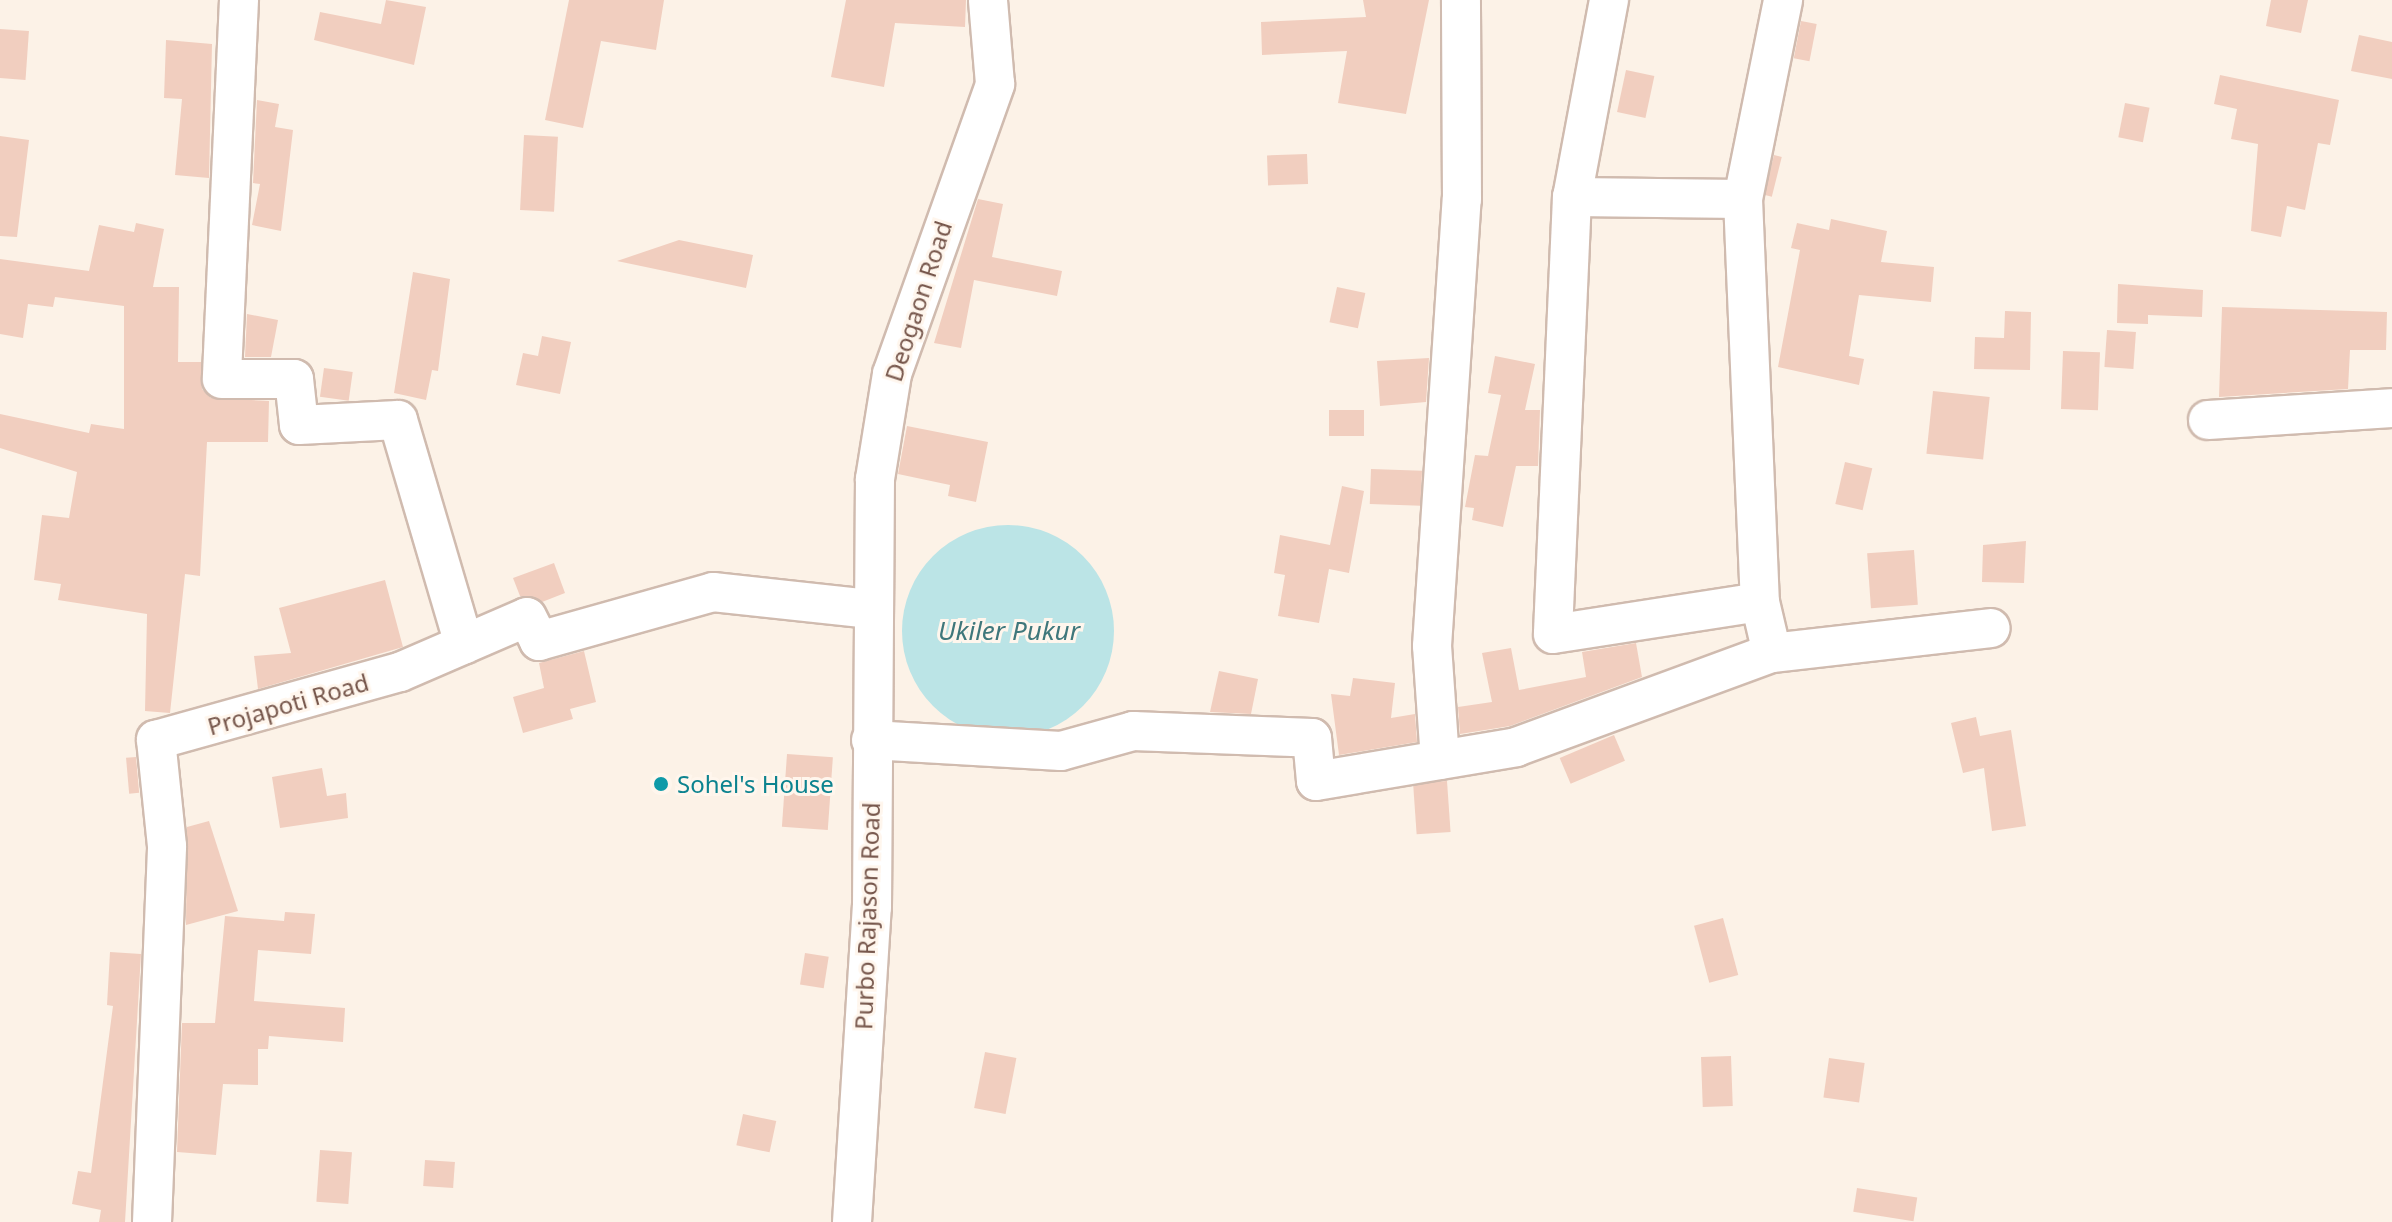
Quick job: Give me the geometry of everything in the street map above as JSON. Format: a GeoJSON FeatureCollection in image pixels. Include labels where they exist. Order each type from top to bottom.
{"type":"FeatureCollection","features":[{"type":"Feature","properties":{"kind":"street"},"geometry":{"type":"LineString","coordinates":[[239,0],[222,379],[294,379],[299,425],[398,420],[464,644]]}},
{"type":"Feature","properties":{"kind":"street","name":"Deogaon Road"},"geometry":{"type":"LineString","coordinates":[[869,609],[875,479],[892,374],[995,84],[988,0]]}},
{"type":"Feature","properties":{"kind":"street"},"geometry":{"type":"LineString","coordinates":[[1440,760],[1432,646],[1462,199],[1461,0]]}},
{"type":"Feature","properties":{"kind":"street"},"geometry":{"type":"LineString","coordinates":[[1609,0],[1572,197],[1553,634],[1760,602]]}},
{"type":"Feature","properties":{"kind":"street"},"geometry":{"type":"LineString","coordinates":[[1772,653],[1760,602],[1743,199],[1783,0]]}},
{"type":"Feature","properties":{"kind":"street"},"geometry":{"type":"LineString","coordinates":[[1572,197],[1743,199]]}},
{"type":"Feature","properties":{"kind":"street"},"geometry":{"type":"LineString","coordinates":[[2208,420],[2392,408]]}},
{"type":"Feature","properties":{"kind":"street","name":"Projapoti Road"},"geometry":{"type":"LineString","coordinates":[[152,1222],[167,846],[156,740],[400,672],[527,617],[539,641],[713,592],[869,609]]}},
{"type":"Feature","properties":{"kind":"street","name":"Purbo Rajason Road"},"geometry":{"type":"LineString","coordinates":[[852,1222],[872,907],[869,609]]}},
{"type":"Feature","properties":{"kind":"street"},"geometry":{"type":"LineString","coordinates":[[871,740],[1061,751],[1133,731],[1312,738],[1316,781],[1516,747],[1772,653],[1991,628]]}},
{"type":"Feature","properties":{"kind":"water","name":"Ukiler Pukur"},"geometry":{"type":"Polygon","coordinates":[[[1008,525],[1049,533],[1083,556],[1106,590],[1114,631],[1106,672],[1083,706],[1049,729],[1008,737],[967,729],[933,706],[910,672],[902,631],[910,590],[933,556],[967,533],[1008,525]]]}},
{"type":"Feature","properties":{"kind":"building"},"geometry":{"type":"Polygon","coordinates":[[[386,0],[426,7],[414,65],[314,40],[320,12],[381,24],[386,0]]]}},
{"type":"Feature","properties":{"kind":"building"},"geometry":{"type":"Polygon","coordinates":[[[569,0],[664,0],[656,50],[601,41],[583,128],[545,120],[569,0]]]}},
{"type":"Feature","properties":{"kind":"building"},"geometry":{"type":"Polygon","coordinates":[[[846,0],[966,0],[965,27],[895,23],[884,87],[831,77],[846,0]]]}},
{"type":"Feature","properties":{"kind":"building"},"geometry":{"type":"Polygon","coordinates":[[[1363,0],[1429,0],[1406,114],[1338,103],[1347,51],[1262,55],[1261,22],[1366,17],[1363,0]]]}},
{"type":"Feature","properties":{"kind":"building"},"geometry":{"type":"Polygon","coordinates":[[[2271,0],[2308,0],[2301,33],[2266,26],[2271,0]]]}},
{"type":"Feature","properties":{"kind":"building"},"geometry":{"type":"Polygon","coordinates":[[[1801,21],[1817,24],[1809,61],[1794,58],[1801,21]]]}},
{"type":"Feature","properties":{"kind":"building"},"geometry":{"type":"Polygon","coordinates":[[[0,29],[29,31],[26,80],[0,78],[0,29]]]}},
{"type":"Feature","properties":{"kind":"building"},"geometry":{"type":"Polygon","coordinates":[[[2359,35],[2392,42],[2392,79],[2351,71],[2359,35]]]}},
{"type":"Feature","properties":{"kind":"building"},"geometry":{"type":"Polygon","coordinates":[[[166,40],[212,44],[209,178],[175,175],[182,99],[164,98],[166,40]]]}},
{"type":"Feature","properties":{"kind":"building"},"geometry":{"type":"Polygon","coordinates":[[[1626,70],[1654,76],[1645,118],[1617,112],[1626,70]]]}},
{"type":"Feature","properties":{"kind":"building"},"geometry":{"type":"Polygon","coordinates":[[[2220,75],[2339,100],[2330,145],[2318,143],[2305,210],[2287,206],[2281,237],[2251,231],[2258,144],[2231,139],[2237,109],[2214,104],[2220,75]]]}},
{"type":"Feature","properties":{"kind":"building"},"geometry":{"type":"Polygon","coordinates":[[[257,100],[279,104],[275,127],[293,130],[281,231],[252,225],[260,184],[253,183],[257,100]]]}},
{"type":"Feature","properties":{"kind":"building"},"geometry":{"type":"Polygon","coordinates":[[[2125,103],[2150,108],[2143,142],[2118,137],[2125,103]]]}},
{"type":"Feature","properties":{"kind":"building"},"geometry":{"type":"Polygon","coordinates":[[[524,135],[558,137],[554,212],[520,210],[524,135]]]}},
{"type":"Feature","properties":{"kind":"building"},"geometry":{"type":"Polygon","coordinates":[[[0,136],[29,140],[17,237],[0,236],[0,136]]]}},
{"type":"Feature","properties":{"kind":"building"},"geometry":{"type":"Polygon","coordinates":[[[1307,154],[1308,184],[1268,185],[1267,155],[1307,154]]]}},
{"type":"Feature","properties":{"kind":"building"},"geometry":{"type":"Polygon","coordinates":[[[1774,155],[1782,157],[1772,197],[1764,195],[1774,155]]]}},
{"type":"Feature","properties":{"kind":"building"},"geometry":{"type":"Polygon","coordinates":[[[978,199],[1003,204],[992,257],[1062,271],[1057,296],[974,280],[961,348],[934,343],[978,199]]]}},
{"type":"Feature","properties":{"kind":"building"},"geometry":{"type":"Polygon","coordinates":[[[1831,219],[1887,231],[1881,262],[1934,267],[1931,302],[1859,295],[1849,356],[1864,359],[1859,385],[1778,367],[1800,250],[1791,248],[1797,223],[1829,230],[1831,219]]]}},
{"type":"Feature","properties":{"kind":"building"},"geometry":{"type":"Polygon","coordinates":[[[136,223],[164,229],[153,287],[179,287],[178,362],[201,362],[202,389],[211,398],[269,401],[268,442],[207,442],[200,576],[185,574],[170,713],[145,711],[147,614],[58,600],[61,584],[34,580],[42,515],[69,518],[77,472],[0,448],[0,414],[89,433],[91,424],[124,429],[124,306],[55,297],[53,307],[28,304],[23,338],[0,334],[0,259],[89,271],[99,225],[134,232],[136,223]]]}},
{"type":"Feature","properties":{"kind":"building"},"geometry":{"type":"Polygon","coordinates":[[[679,240],[753,255],[746,288],[617,261],[679,240]]]}},
{"type":"Feature","properties":{"kind":"building"},"geometry":{"type":"Polygon","coordinates":[[[413,272],[450,279],[438,371],[432,370],[426,400],[394,393],[413,272]]]}},
{"type":"Feature","properties":{"kind":"building"},"geometry":{"type":"Polygon","coordinates":[[[2118,284],[2203,290],[2202,317],[2148,315],[2148,324],[2117,323],[2118,284]]]}},
{"type":"Feature","properties":{"kind":"building"},"geometry":{"type":"Polygon","coordinates":[[[1337,287],[1365,293],[1358,328],[1330,322],[1337,287]]]}},
{"type":"Feature","properties":{"kind":"building"},"geometry":{"type":"Polygon","coordinates":[[[2222,307],[2387,312],[2386,350],[2350,350],[2348,389],[2219,397],[2222,307]]]}},
{"type":"Feature","properties":{"kind":"building"},"geometry":{"type":"Polygon","coordinates":[[[2005,311],[2031,312],[2030,370],[1974,369],[1975,337],[2004,338],[2005,311]]]}},
{"type":"Feature","properties":{"kind":"building"},"geometry":{"type":"Polygon","coordinates":[[[247,314],[278,320],[271,357],[245,357],[247,314]]]}},
{"type":"Feature","properties":{"kind":"building"},"geometry":{"type":"Polygon","coordinates":[[[2107,330],[2136,332],[2133,369],[2104,367],[2107,330]]]}},
{"type":"Feature","properties":{"kind":"building"},"geometry":{"type":"Polygon","coordinates":[[[542,336],[571,342],[560,394],[516,385],[523,353],[538,356],[542,336]]]}},
{"type":"Feature","properties":{"kind":"building"},"geometry":{"type":"Polygon","coordinates":[[[2063,351],[2100,352],[2098,410],[2061,409],[2063,351]]]}},
{"type":"Feature","properties":{"kind":"building"},"geometry":{"type":"Polygon","coordinates":[[[1495,356],[1535,364],[1525,410],[1540,410],[1538,466],[1516,466],[1503,527],[1472,520],[1474,508],[1465,507],[1475,455],[1488,456],[1501,395],[1488,393],[1495,356]]]}},
{"type":"Feature","properties":{"kind":"building"},"geometry":{"type":"Polygon","coordinates":[[[1429,358],[1426,402],[1380,406],[1377,361],[1429,358]]]}},
{"type":"Feature","properties":{"kind":"building"},"geometry":{"type":"Polygon","coordinates":[[[324,368],[353,372],[349,401],[320,397],[324,368]]]}},
{"type":"Feature","properties":{"kind":"building"},"geometry":{"type":"Polygon","coordinates":[[[1933,391],[1990,397],[1983,460],[1926,454],[1933,391]]]}},
{"type":"Feature","properties":{"kind":"building"},"geometry":{"type":"Polygon","coordinates":[[[1329,410],[1364,410],[1364,436],[1329,436],[1329,410]]]}},
{"type":"Feature","properties":{"kind":"building"},"geometry":{"type":"Polygon","coordinates":[[[907,426],[988,442],[976,502],[948,496],[950,485],[898,474],[907,426]]]}},
{"type":"Feature","properties":{"kind":"building"},"geometry":{"type":"Polygon","coordinates":[[[1845,462],[1872,468],[1863,510],[1835,504],[1845,462]]]}},
{"type":"Feature","properties":{"kind":"building"},"geometry":{"type":"Polygon","coordinates":[[[1371,469],[1422,471],[1421,506],[1370,504],[1371,469]]]}},
{"type":"Feature","properties":{"kind":"building"},"geometry":{"type":"Polygon","coordinates":[[[1342,486],[1364,491],[1349,573],[1329,569],[1319,623],[1278,616],[1285,575],[1274,573],[1280,535],[1330,545],[1342,486]]]}},
{"type":"Feature","properties":{"kind":"building"},"geometry":{"type":"Polygon","coordinates":[[[2026,541],[2024,583],[1982,582],[1983,545],[2026,541]]]}},
{"type":"Feature","properties":{"kind":"building"},"geometry":{"type":"Polygon","coordinates":[[[1914,550],[1918,605],[1871,608],[1867,553],[1914,550]]]}},
{"type":"Feature","properties":{"kind":"building"},"geometry":{"type":"Polygon","coordinates":[[[554,563],[565,593],[542,602],[520,596],[513,578],[554,563]]]}},
{"type":"Feature","properties":{"kind":"building"},"geometry":{"type":"Polygon","coordinates":[[[385,580],[403,647],[258,689],[254,656],[291,653],[279,608],[385,580]]]}},
{"type":"Feature","properties":{"kind":"building"},"geometry":{"type":"Polygon","coordinates":[[[1636,643],[1642,677],[1510,726],[1460,734],[1458,707],[1492,702],[1482,653],[1511,648],[1519,690],[1586,677],[1582,652],[1636,643]]]}},
{"type":"Feature","properties":{"kind":"building"},"geometry":{"type":"Polygon","coordinates":[[[584,651],[596,702],[570,709],[573,719],[523,733],[513,697],[544,688],[539,663],[584,651]]]}},
{"type":"Feature","properties":{"kind":"building"},"geometry":{"type":"Polygon","coordinates":[[[1219,671],[1258,679],[1251,714],[1210,712],[1219,671]]]}},
{"type":"Feature","properties":{"kind":"building"},"geometry":{"type":"Polygon","coordinates":[[[1353,678],[1395,683],[1391,718],[1415,714],[1417,742],[1339,755],[1331,694],[1350,696],[1353,678]]]}},
{"type":"Feature","properties":{"kind":"building"},"geometry":{"type":"Polygon","coordinates":[[[1976,717],[1980,736],[2011,730],[2026,826],[1992,831],[1984,768],[1963,773],[1951,723],[1976,717]]]}},
{"type":"Feature","properties":{"kind":"building"},"geometry":{"type":"Polygon","coordinates":[[[1614,735],[1625,761],[1571,784],[1560,758],[1614,735]]]}},
{"type":"Feature","properties":{"kind":"building"},"geometry":{"type":"Polygon","coordinates":[[[787,754],[833,757],[828,830],[782,827],[787,754]]]}},
{"type":"Feature","properties":{"kind":"building"},"geometry":{"type":"Polygon","coordinates":[[[136,757],[139,793],[129,794],[126,758],[136,757]]]}},
{"type":"Feature","properties":{"kind":"building"},"geometry":{"type":"Polygon","coordinates":[[[322,768],[327,796],[346,793],[348,818],[280,828],[272,777],[322,768]]]}},
{"type":"Feature","properties":{"kind":"building"},"geometry":{"type":"Polygon","coordinates":[[[1447,781],[1451,832],[1417,834],[1413,783],[1447,781]]]}},
{"type":"Feature","properties":{"kind":"building"},"geometry":{"type":"Polygon","coordinates":[[[209,821],[238,911],[186,925],[187,827],[209,821]]]}},
{"type":"Feature","properties":{"kind":"building"},"geometry":{"type":"Polygon","coordinates":[[[285,912],[315,914],[311,954],[258,950],[254,1001],[345,1008],[343,1042],[269,1036],[268,1049],[258,1049],[258,1085],[223,1084],[216,1155],[177,1152],[182,1023],[215,1023],[225,916],[284,921],[285,912]]]}},
{"type":"Feature","properties":{"kind":"building"},"geometry":{"type":"Polygon","coordinates":[[[1723,918],[1738,975],[1709,983],[1694,926],[1723,918]]]}},
{"type":"Feature","properties":{"kind":"building"},"geometry":{"type":"Polygon","coordinates":[[[110,952],[141,954],[125,1222],[99,1222],[101,1210],[72,1204],[78,1171],[91,1173],[113,1006],[107,1005],[110,952]]]}},
{"type":"Feature","properties":{"kind":"building"},"geometry":{"type":"Polygon","coordinates":[[[805,953],[829,957],[824,988],[800,985],[805,953]]]}},
{"type":"Feature","properties":{"kind":"building"},"geometry":{"type":"Polygon","coordinates":[[[985,1052],[1016,1058],[1006,1114],[974,1108],[985,1052]]]}},
{"type":"Feature","properties":{"kind":"building"},"geometry":{"type":"Polygon","coordinates":[[[1731,1056],[1733,1106],[1703,1107],[1701,1057],[1731,1056]]]}},
{"type":"Feature","properties":{"kind":"building"},"geometry":{"type":"Polygon","coordinates":[[[1829,1058],[1865,1063],[1859,1103],[1823,1098],[1829,1058]]]}},
{"type":"Feature","properties":{"kind":"building"},"geometry":{"type":"Polygon","coordinates":[[[743,1114],[776,1121],[770,1152],[736,1145],[743,1114]]]}},
{"type":"Feature","properties":{"kind":"building"},"geometry":{"type":"Polygon","coordinates":[[[320,1150],[352,1152],[348,1204],[316,1202],[320,1150]]]}},
{"type":"Feature","properties":{"kind":"building"},"geometry":{"type":"Polygon","coordinates":[[[425,1160],[455,1162],[453,1188],[423,1186],[425,1160]]]}},
{"type":"Feature","properties":{"kind":"building"},"geometry":{"type":"Polygon","coordinates":[[[1857,1188],[1917,1198],[1913,1221],[1853,1212],[1857,1188]]]}},
{"type":"Feature","properties":{"kind":"place","name":"Sohel's House"},"geometry":{"type":"Point","coordinates":[661,784]}}]}
